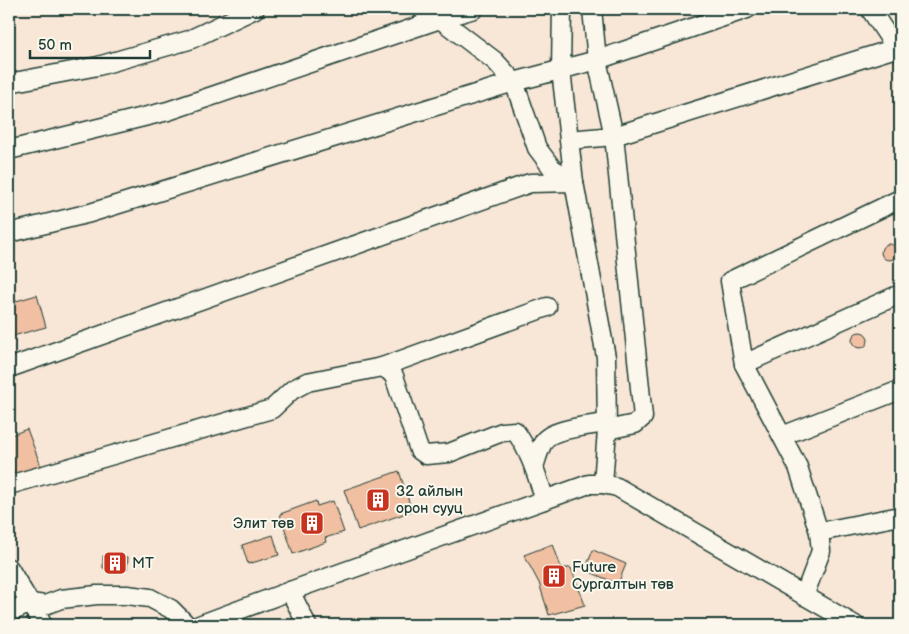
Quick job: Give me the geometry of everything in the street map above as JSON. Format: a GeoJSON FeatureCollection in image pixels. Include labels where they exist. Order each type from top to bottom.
{"type":"FeatureCollection","features":[{"type":"Feature","properties":{"kind":"street"},"geometry":{"type":"LineString","coordinates":[[9,83],[98,66],[189,40],[255,9]]}},
{"type":"Feature","properties":{"kind":"street"},"geometry":{"type":"LineString","coordinates":[[422,9],[440,19],[495,61],[514,82],[537,148],[552,168],[574,182]]}},
{"type":"Feature","properties":{"kind":"street"},"geometry":{"type":"LineString","coordinates":[[9,150],[168,111],[474,9]]}},
{"type":"Feature","properties":{"kind":"street"},"geometry":{"type":"LineString","coordinates":[[562,9],[561,70],[574,182],[606,357],[607,426],[603,484]]}},
{"type":"Feature","properties":{"kind":"street"},"geometry":{"type":"LineString","coordinates":[[534,467],[544,440],[550,434],[569,429],[635,424],[643,416],[614,136],[596,60],[592,9]]}},
{"type":"Feature","properties":{"kind":"street"},"geometry":{"type":"LineString","coordinates":[[9,233],[90,213],[514,82],[596,60],[747,9]]}},
{"type":"Feature","properties":{"kind":"street"},"geometry":{"type":"LineString","coordinates":[[569,140],[614,136],[898,50],[870,9]]}},
{"type":"Feature","properties":{"kind":"street"},"geometry":{"type":"LineString","coordinates":[[9,368],[530,183],[574,182]]}},
{"type":"Feature","properties":{"kind":"street"},"geometry":{"type":"LineString","coordinates":[[804,596],[821,551],[819,532],[798,466],[744,364],[730,281],[900,199]]}},
{"type":"Feature","properties":{"kind":"street"},"geometry":{"type":"LineString","coordinates":[[744,364],[900,294]]}},
{"type":"Feature","properties":{"kind":"street"},"geometry":{"type":"LineString","coordinates":[[9,484],[272,409],[292,390],[307,382],[382,367],[546,307]]}},
{"type":"Feature","properties":{"kind":"street"},"geometry":{"type":"LineString","coordinates":[[382,367],[394,376],[419,450],[426,455],[449,453],[502,432],[515,431],[522,440],[534,467],[545,500]]}},
{"type":"Feature","properties":{"kind":"street"},"geometry":{"type":"LineString","coordinates":[[782,436],[900,390]]}},
{"type":"Feature","properties":{"kind":"street"},"geometry":{"type":"LineString","coordinates":[[199,625],[589,484],[603,484],[617,487],[855,625]]}},
{"type":"Feature","properties":{"kind":"street"},"geometry":{"type":"LineString","coordinates":[[819,532],[900,516]]}},
{"type":"Feature","properties":{"kind":"street"},"geometry":{"type":"LineString","coordinates":[[9,568],[43,625]]}},
{"type":"Feature","properties":{"kind":"street"},"geometry":{"type":"LineString","coordinates":[[290,591],[307,625]]}},
{"type":"Feature","properties":{"kind":"street"},"geometry":{"type":"LineString","coordinates":[[9,613],[30,603],[45,605],[61,599],[97,595],[127,595],[150,598],[171,609],[187,625]]}},
{"type":"Feature","properties":{"kind":"building"},"geometry":{"type":"Polygon","coordinates":[[[889,244],[897,252],[889,260],[881,252],[889,244]]]}},
{"type":"Feature","properties":{"kind":"building"},"geometry":{"type":"Polygon","coordinates":[[[37,295],[46,327],[9,337],[9,303],[37,295]]]}},
{"type":"Feature","properties":{"kind":"building"},"geometry":{"type":"Polygon","coordinates":[[[860,332],[868,340],[860,348],[852,340],[860,332]]]}},
{"type":"Feature","properties":{"kind":"building"},"geometry":{"type":"Polygon","coordinates":[[[27,429],[42,469],[16,479],[9,459],[9,436],[27,429]]]}},
{"type":"Feature","properties":{"kind":"building","name":"32 айлын орон сууц"},"geometry":{"type":"Polygon","coordinates":[[[399,471],[412,511],[358,530],[344,490],[399,471]]]}},
{"type":"Feature","properties":{"kind":"building","name":"Элит төв"},"geometry":{"type":"Polygon","coordinates":[[[316,501],[317,506],[333,501],[344,532],[325,538],[326,542],[293,554],[280,514],[316,501]]]}},
{"type":"Feature","properties":{"kind":"building"},"geometry":{"type":"Polygon","coordinates":[[[273,535],[279,555],[248,564],[242,545],[273,535]]]}},
{"type":"Feature","properties":{"kind":"building","name":"Future Сургалтын төв"},"geometry":{"type":"Polygon","coordinates":[[[553,544],[561,568],[571,568],[585,605],[549,615],[539,583],[524,555],[553,544]]]}},
{"type":"Feature","properties":{"kind":"building"},"geometry":{"type":"Polygon","coordinates":[[[593,550],[626,564],[618,584],[585,570],[593,550]]]}},
{"type":"Feature","properties":{"kind":"building","name":"MT"},"geometry":{"type":"Polygon","coordinates":[[[103,556],[128,557],[127,569],[103,568],[103,556]]]}},
{"type":"Feature","properties":{"kind":"place","name":"32 айлын орон сууц"},"geometry":{"type":"Point","coordinates":[378,500]}},
{"type":"Feature","properties":{"kind":"place","name":"Элит төв"},"geometry":{"type":"Point","coordinates":[312,523]}},
{"type":"Feature","properties":{"kind":"place","name":"MT"},"geometry":{"type":"Point","coordinates":[115,563]}},
{"type":"Feature","properties":{"kind":"place","name":"Future Сургалтын төв"},"geometry":{"type":"Point","coordinates":[554,576]}}]}
